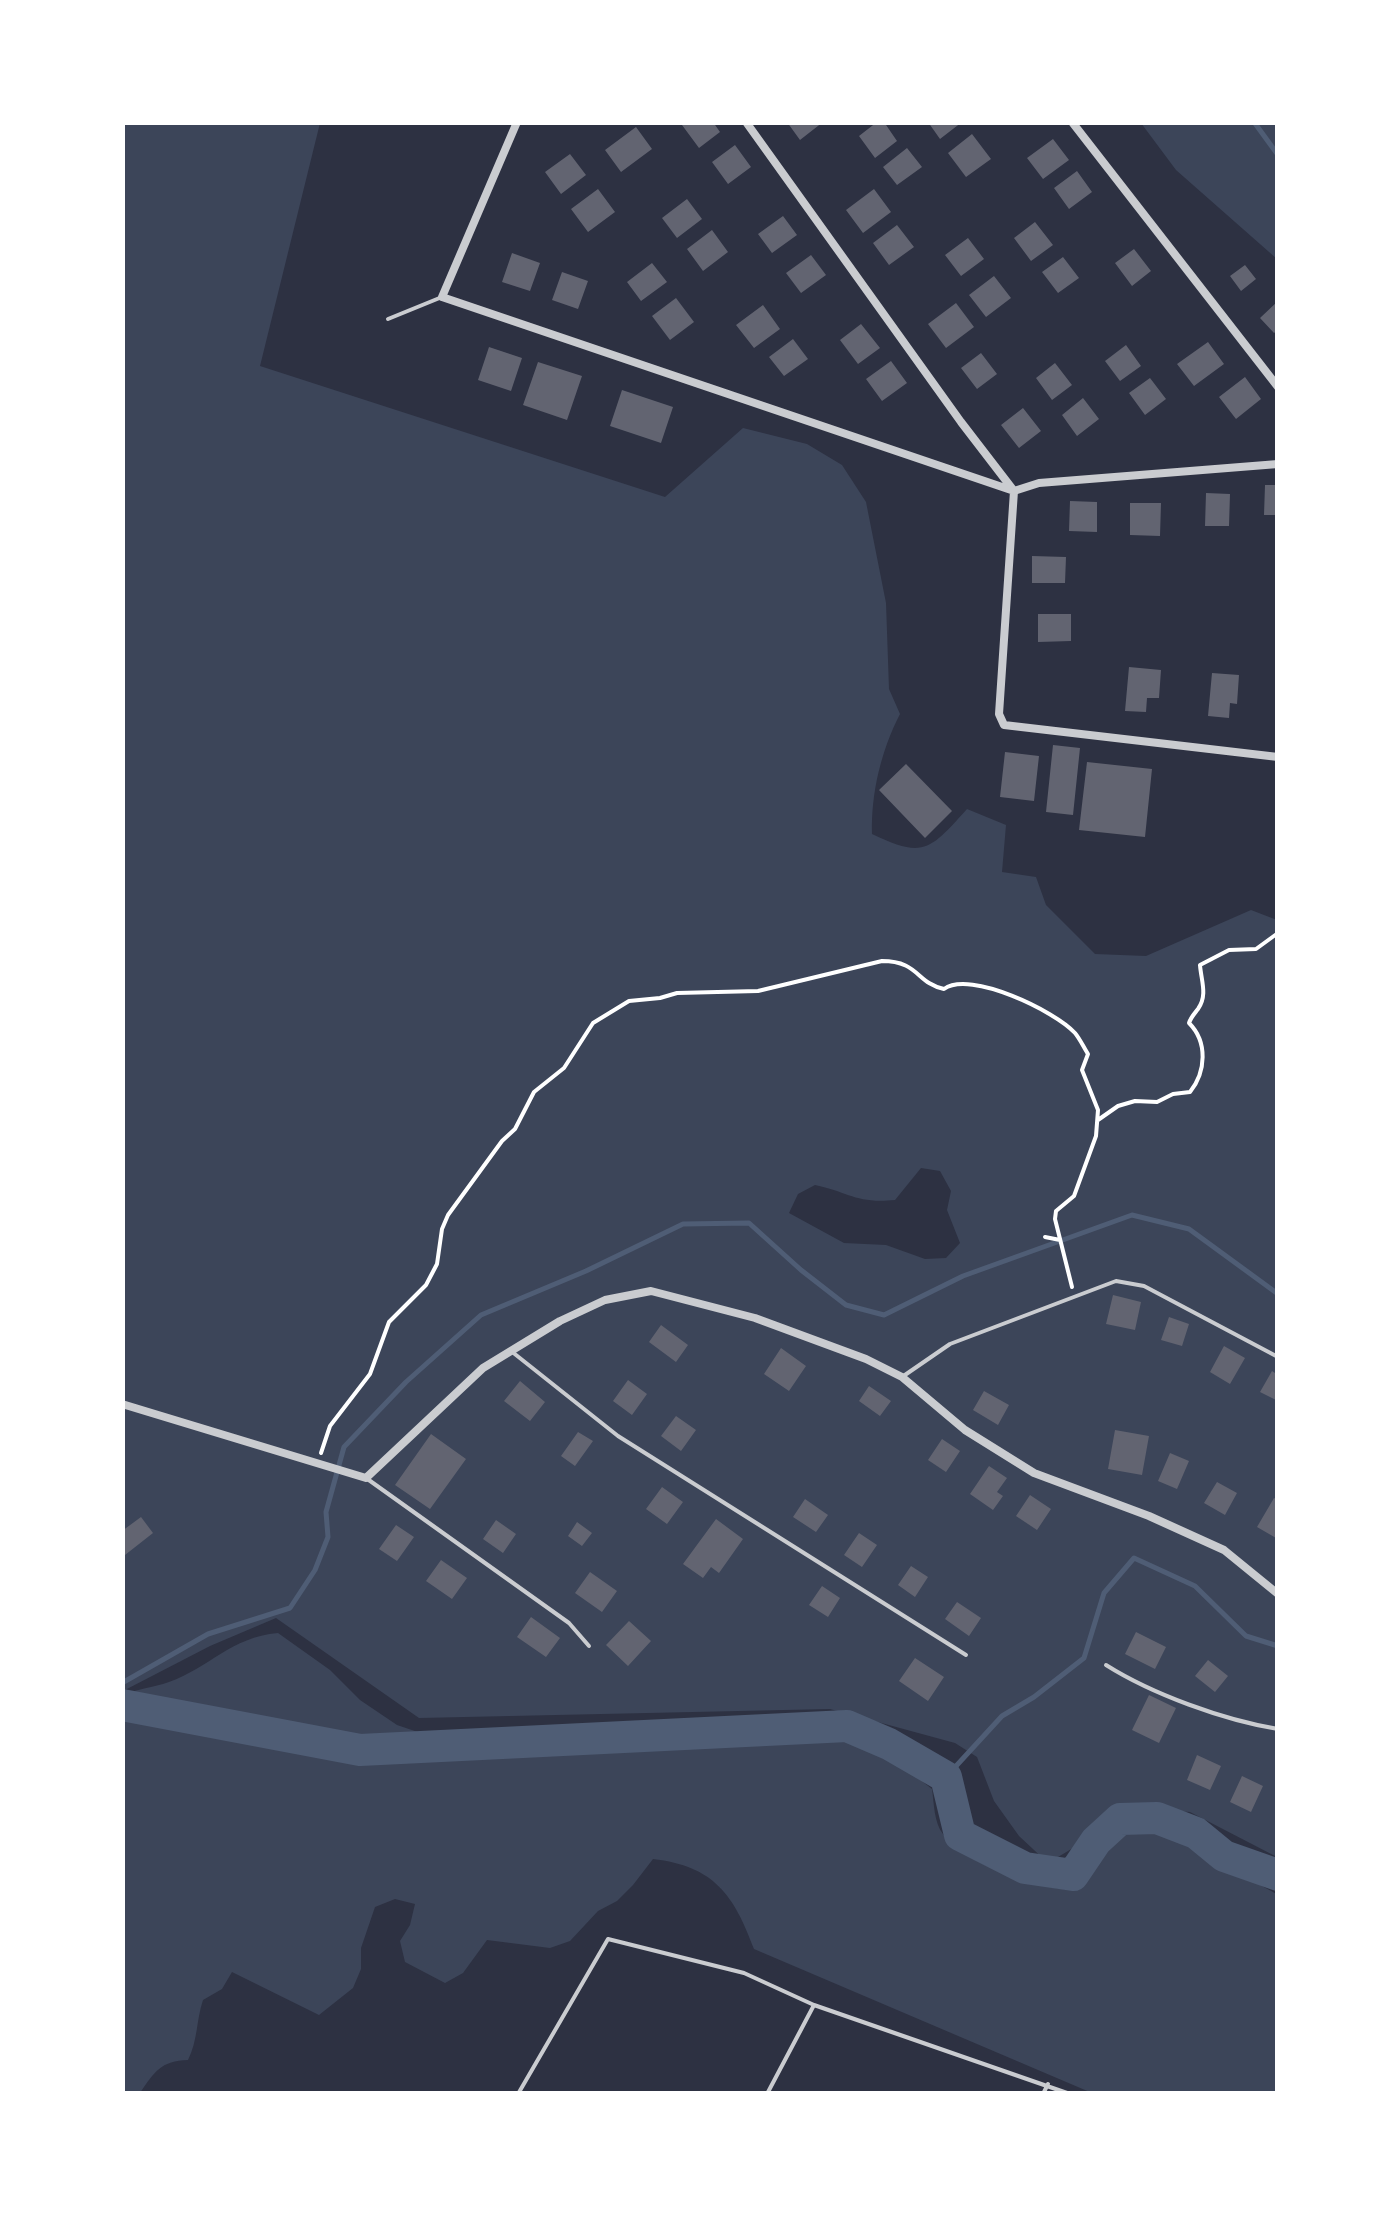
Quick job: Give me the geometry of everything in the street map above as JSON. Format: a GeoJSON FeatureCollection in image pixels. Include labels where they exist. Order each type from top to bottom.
{"type":"FeatureCollection","features":[{"type":"Feature","properties":{"kind":"street"},"geometry":{"type":"LineString","coordinates":[[517,122],[442,296],[1014,491],[1039,482],[1278,464]]}},
{"type":"Feature","properties":{"kind":"street"},"geometry":{"type":"LineString","coordinates":[[746,122],[1014,491],[999,714],[1004,724],[1278,757]]}},
{"type":"Feature","properties":{"kind":"street"},"geometry":{"type":"LineString","coordinates":[[1072,122],[1278,387]]}},
{"type":"Feature","properties":{"kind":"street"},"geometry":{"type":"LineString","coordinates":[[122,1404],[366,1478],[484,1368],[560,1321],[606,1300],[651,1292],[755,1318],[866,1359],[902,1377],[965,1430],[1034,1473],[1149,1516],[1224,1550],[1273,1582],[1278,1594]]}},
{"type":"Feature","properties":{"kind":"lane"},"geometry":{"type":"LineString","coordinates":[[388,319],[442,296]]}},
{"type":"Feature","properties":{"kind":"lane"},"geometry":{"type":"LineString","coordinates":[[902,1377],[950,1344],[1116,1281],[1131,1282],[1278,1356]]}},
{"type":"Feature","properties":{"kind":"lane"},"geometry":{"type":"LineString","coordinates":[[511,1351],[618,1436],[966,1654]]}},
{"type":"Feature","properties":{"kind":"lane"},"geometry":{"type":"LineString","coordinates":[[366,1478],[569,1624],[589,1646]]}},
{"type":"Feature","properties":{"kind":"lane"},"geometry":{"type":"LineString","coordinates":[[1106,1666],[1138,1686],[1247,1724],[1278,1729]]}},
{"type":"Feature","properties":{"kind":"lane"},"geometry":{"type":"LineString","coordinates":[[518,2094],[608,1939],[744,1973],[814,2005],[1070,2094]]}},
{"type":"Feature","properties":{"kind":"lane"},"geometry":{"type":"LineString","coordinates":[[767,2094],[814,2005]]}},
{"type":"Feature","properties":{"kind":"lane"},"geometry":{"type":"LineString","coordinates":[[1043,2094],[1048,2084]]}},
{"type":"Feature","properties":{"kind":"path"},"geometry":{"type":"LineString","coordinates":[[1098,1120],[1118,1106],[1135,1101],[1157,1102],[1173,1094],[1190,1092],[1202,1077],[1197,1031],[1189,1022],[1204,993],[1200,966],[1229,950],[1256,950],[1278,933]]}},
{"type":"Feature","properties":{"kind":"path"},"geometry":{"type":"LineString","coordinates":[[319,1462],[330,1426],[370,1374],[389,1322],[426,1285],[437,1264],[442,1228],[448,1215],[502,1140],[514,1130],[534,1092],[564,1068],[593,1023],[629,1001],[676,993],[758,991],[882,961],[902,961],[934,987],[944,989],[952,982],[968,982],[1002,989],[1074,1032],[1088,1054],[1082,1070],[1098,1110],[1096,1136],[1080,1186],[1056,1211],[1066,1271],[1076,1297]]}},
{"type":"Feature","properties":{"kind":"path"},"geometry":{"type":"LineString","coordinates":[[1045,1237],[1060,1240]]}},
{"type":"Feature","properties":{"kind":"shaded area"},"geometry":{"type":"Polygon","coordinates":[[[122,123],[320,123],[260,366],[665,497],[743,428],[807,444],[842,465],[866,502],[886,603],[889,689],[900,714],[878,772],[872,834],[904,846],[925,846],[944,834],[967,809],[1006,825],[1002,872],[1036,877],[1046,905],[1095,954],[1146,956],[1251,910],[1277,920],[1277,1857],[1190,1812],[1140,1808],[1099,1817],[1078,1845],[1048,1863],[1019,1836],[994,1801],[977,1757],[955,1743],[830,1709],[419,1718],[276,1618],[210,1646],[123,1691],[122,123]],[[921,1168],[895,1200],[862,1199],[815,1185],[798,1194],[789,1213],[844,1243],[886,1245],[925,1259],[946,1258],[960,1243],[947,1210],[951,1191],[940,1171],[921,1168]]]}},
{"type":"Feature","properties":{"kind":"shaded area"},"geometry":{"type":"Polygon","coordinates":[[[1141,123],[1277,123],[1277,259],[1176,170],[1141,123]]]}},
{"type":"Feature","properties":{"kind":"shaded area"},"geometry":{"type":"Polygon","coordinates":[[[278,1633],[397,1725],[477,1752],[642,1747],[811,1734],[863,1741],[882,1750],[932,1789],[938,1824],[954,1845],[985,1865],[1043,1885],[1076,1890],[1111,1841],[1127,1831],[1141,1830],[1180,1842],[1277,1894],[1277,2093],[1092,2093],[754,1949],[738,1913],[719,1886],[692,1868],[653,1859],[617,1901],[598,1911],[570,1941],[550,1948],[487,1940],[463,1973],[445,1983],[405,1962],[400,1941],[410,1925],[415,1904],[395,1899],[375,1907],[353,1988],[319,2015],[232,1972],[222,1989],[203,2000],[188,2060],[171,2062],[160,2069],[140,2093],[123,2093],[123,1696],[183,1676],[247,1640],[278,1633]]]}},
{"type":"Feature","properties":{"kind":"building"},"geometry":{"type":"Polygon","coordinates":[[[713,122],[720,132],[699,148],[682,125],[713,122]]]}},
{"type":"Feature","properties":{"kind":"building"},"geometry":{"type":"Polygon","coordinates":[[[787,122],[823,122],[800,140],[787,122]]]}},
{"type":"Feature","properties":{"kind":"building"},"geometry":{"type":"Polygon","coordinates":[[[877,122],[884,122],[897,141],[875,158],[859,136],[877,122]]]}},
{"type":"Feature","properties":{"kind":"building"},"geometry":{"type":"Polygon","coordinates":[[[928,122],[962,122],[940,139],[928,122]]]}},
{"type":"Feature","properties":{"kind":"building"},"geometry":{"type":"Polygon","coordinates":[[[636,127],[652,149],[621,172],[605,150],[636,127]]]}},
{"type":"Feature","properties":{"kind":"building"},"geometry":{"type":"Polygon","coordinates":[[[972,134],[991,159],[966,177],[948,153],[972,134]]]}},
{"type":"Feature","properties":{"kind":"building"},"geometry":{"type":"Polygon","coordinates":[[[1053,139],[1069,160],[1043,179],[1027,158],[1053,139]]]}},
{"type":"Feature","properties":{"kind":"building"},"geometry":{"type":"Polygon","coordinates":[[[735,145],[751,167],[728,184],[712,162],[735,145]]]}},
{"type":"Feature","properties":{"kind":"building"},"geometry":{"type":"Polygon","coordinates":[[[907,148],[922,167],[897,185],[883,167],[907,148]]]}},
{"type":"Feature","properties":{"kind":"building"},"geometry":{"type":"Polygon","coordinates":[[[570,154],[586,175],[561,194],[545,172],[570,154]]]}},
{"type":"Feature","properties":{"kind":"building"},"geometry":{"type":"Polygon","coordinates":[[[1077,171],[1092,192],[1069,209],[1054,188],[1077,171]]]}},
{"type":"Feature","properties":{"kind":"building"},"geometry":{"type":"Polygon","coordinates":[[[598,189],[615,212],[588,232],[571,209],[598,189]]]}},
{"type":"Feature","properties":{"kind":"building"},"geometry":{"type":"Polygon","coordinates":[[[874,189],[891,212],[863,233],[846,210],[874,189]]]}},
{"type":"Feature","properties":{"kind":"building"},"geometry":{"type":"Polygon","coordinates":[[[687,199],[702,219],[677,238],[662,218],[687,199]]]}},
{"type":"Feature","properties":{"kind":"building"},"geometry":{"type":"Polygon","coordinates":[[[783,216],[797,235],[772,253],[758,234],[783,216]]]}},
{"type":"Feature","properties":{"kind":"building"},"geometry":{"type":"Polygon","coordinates":[[[1035,222],[1053,245],[1031,261],[1014,238],[1035,222]]]}},
{"type":"Feature","properties":{"kind":"building"},"geometry":{"type":"Polygon","coordinates":[[[897,225],[914,247],[889,265],[873,243],[897,225]]]}},
{"type":"Feature","properties":{"kind":"building"},"geometry":{"type":"Polygon","coordinates":[[[712,230],[728,252],[703,271],[687,249],[712,230]]]}},
{"type":"Feature","properties":{"kind":"building"},"geometry":{"type":"Polygon","coordinates":[[[968,238],[984,259],[961,276],[945,255],[968,238]]]}},
{"type":"Feature","properties":{"kind":"building"},"geometry":{"type":"Polygon","coordinates":[[[1134,249],[1151,271],[1132,286],[1115,263],[1134,249]]]}},
{"type":"Feature","properties":{"kind":"building"},"geometry":{"type":"Polygon","coordinates":[[[512,253],[540,263],[530,291],[502,282],[512,253]]]}},
{"type":"Feature","properties":{"kind":"building"},"geometry":{"type":"Polygon","coordinates":[[[811,255],[826,275],[801,293],[786,273],[811,255]]]}},
{"type":"Feature","properties":{"kind":"building"},"geometry":{"type":"Polygon","coordinates":[[[1063,257],[1079,278],[1058,293],[1042,272],[1063,257]]]}},
{"type":"Feature","properties":{"kind":"building"},"geometry":{"type":"Polygon","coordinates":[[[652,263],[667,282],[641,301],[627,282],[652,263]]]}},
{"type":"Feature","properties":{"kind":"building"},"geometry":{"type":"Polygon","coordinates":[[[1245,265],[1256,279],[1241,291],[1230,276],[1245,265]]]}},
{"type":"Feature","properties":{"kind":"building"},"geometry":{"type":"Polygon","coordinates":[[[562,272],[588,281],[578,309],[552,300],[562,272]]]}},
{"type":"Feature","properties":{"kind":"building"},"geometry":{"type":"Polygon","coordinates":[[[994,276],[1011,298],[986,317],[969,295],[994,276]]]}},
{"type":"Feature","properties":{"kind":"building"},"geometry":{"type":"Polygon","coordinates":[[[676,298],[694,322],[670,340],[652,316],[676,298]]]}},
{"type":"Feature","properties":{"kind":"building"},"geometry":{"type":"Polygon","coordinates":[[[1278,301],[1278,330],[1274,333],[1260,318],[1278,301]]]}},
{"type":"Feature","properties":{"kind":"building"},"geometry":{"type":"Polygon","coordinates":[[[956,303],[974,327],[946,348],[928,324],[956,303]]]}},
{"type":"Feature","properties":{"kind":"building"},"geometry":{"type":"Polygon","coordinates":[[[763,305],[780,329],[754,348],[736,325],[763,305]]]}},
{"type":"Feature","properties":{"kind":"building"},"geometry":{"type":"Polygon","coordinates":[[[861,324],[880,348],[858,364],[840,340],[861,324]]]}},
{"type":"Feature","properties":{"kind":"building"},"geometry":{"type":"Polygon","coordinates":[[[793,339],[808,359],[784,376],[769,357],[793,339]]]}},
{"type":"Feature","properties":{"kind":"building"},"geometry":{"type":"Polygon","coordinates":[[[1208,342],[1224,364],[1194,386],[1177,364],[1208,342]]]}},
{"type":"Feature","properties":{"kind":"building"},"geometry":{"type":"Polygon","coordinates":[[[1126,345],[1141,366],[1120,381],[1105,361],[1126,345]]]}},
{"type":"Feature","properties":{"kind":"building"},"geometry":{"type":"Polygon","coordinates":[[[489,347],[522,358],[511,391],[478,380],[489,347]]]}},
{"type":"Feature","properties":{"kind":"building"},"geometry":{"type":"Polygon","coordinates":[[[981,353],[997,374],[977,389],[961,368],[981,353]]]}},
{"type":"Feature","properties":{"kind":"building"},"geometry":{"type":"Polygon","coordinates":[[[891,361],[907,383],[882,401],[866,379],[891,361]]]}},
{"type":"Feature","properties":{"kind":"building"},"geometry":{"type":"Polygon","coordinates":[[[538,362],[582,376],[567,420],[523,405],[538,362]]]}},
{"type":"Feature","properties":{"kind":"building"},"geometry":{"type":"Polygon","coordinates":[[[1055,363],[1072,385],[1052,400],[1036,378],[1055,363]]]}},
{"type":"Feature","properties":{"kind":"building"},"geometry":{"type":"Polygon","coordinates":[[[1245,377],[1261,399],[1236,419],[1219,397],[1245,377]]]}},
{"type":"Feature","properties":{"kind":"building"},"geometry":{"type":"Polygon","coordinates":[[[1150,378],[1166,399],[1145,415],[1129,393],[1150,378]]]}},
{"type":"Feature","properties":{"kind":"building"},"geometry":{"type":"Polygon","coordinates":[[[622,390],[673,407],[661,443],[610,426],[622,390]]]}},
{"type":"Feature","properties":{"kind":"building"},"geometry":{"type":"Polygon","coordinates":[[[1083,398],[1099,419],[1077,436],[1062,415],[1083,398]]]}},
{"type":"Feature","properties":{"kind":"building"},"geometry":{"type":"Polygon","coordinates":[[[1023,408],[1041,431],[1019,448],[1001,425],[1023,408]]]}},
{"type":"Feature","properties":{"kind":"building"},"geometry":{"type":"Polygon","coordinates":[[[1265,485],[1278,485],[1278,515],[1264,515],[1265,485]]]}},
{"type":"Feature","properties":{"kind":"building"},"geometry":{"type":"Polygon","coordinates":[[[1206,493],[1230,494],[1229,526],[1205,526],[1206,493]]]}},
{"type":"Feature","properties":{"kind":"building"},"geometry":{"type":"Polygon","coordinates":[[[1070,501],[1097,502],[1097,532],[1069,531],[1070,501]]]}},
{"type":"Feature","properties":{"kind":"building"},"geometry":{"type":"Polygon","coordinates":[[[1130,503],[1161,503],[1160,536],[1130,535],[1130,503]]]}},
{"type":"Feature","properties":{"kind":"building"},"geometry":{"type":"Polygon","coordinates":[[[1032,556],[1066,557],[1065,583],[1032,583],[1032,556]]]}},
{"type":"Feature","properties":{"kind":"building"},"geometry":{"type":"Polygon","coordinates":[[[1038,614],[1071,614],[1071,641],[1038,642],[1038,614]]]}},
{"type":"Feature","properties":{"kind":"building"},"geometry":{"type":"Polygon","coordinates":[[[1129,667],[1161,670],[1159,698],[1147,698],[1146,712],[1125,711],[1129,667]]]}},
{"type":"Feature","properties":{"kind":"building"},"geometry":{"type":"Polygon","coordinates":[[[1212,673],[1239,675],[1237,704],[1230,703],[1229,718],[1208,716],[1212,673]]]}},
{"type":"Feature","properties":{"kind":"building"},"geometry":{"type":"Polygon","coordinates":[[[1053,745],[1080,748],[1073,815],[1046,812],[1053,745]]]}},
{"type":"Feature","properties":{"kind":"building"},"geometry":{"type":"Polygon","coordinates":[[[1005,752],[1039,756],[1034,801],[1000,797],[1005,752]]]}},
{"type":"Feature","properties":{"kind":"building"},"geometry":{"type":"Polygon","coordinates":[[[1087,762],[1152,769],[1145,837],[1079,830],[1087,762]]]}},
{"type":"Feature","properties":{"kind":"building"},"geometry":{"type":"Polygon","coordinates":[[[906,764],[952,811],[925,838],[879,790],[906,764]]]}},
{"type":"Feature","properties":{"kind":"building"},"geometry":{"type":"Polygon","coordinates":[[[1113,1295],[1141,1302],[1135,1330],[1106,1324],[1113,1295]]]}},
{"type":"Feature","properties":{"kind":"building"},"geometry":{"type":"Polygon","coordinates":[[[1169,1317],[1189,1324],[1182,1346],[1161,1340],[1169,1317]]]}},
{"type":"Feature","properties":{"kind":"building"},"geometry":{"type":"Polygon","coordinates":[[[661,1325],[688,1345],[676,1362],[649,1342],[661,1325]]]}},
{"type":"Feature","properties":{"kind":"building"},"geometry":{"type":"Polygon","coordinates":[[[1224,1346],[1245,1358],[1230,1384],[1210,1372],[1224,1346]]]}},
{"type":"Feature","properties":{"kind":"building"},"geometry":{"type":"Polygon","coordinates":[[[781,1348],[806,1366],[789,1391],[764,1374],[781,1348]]]}},
{"type":"Feature","properties":{"kind":"building"},"geometry":{"type":"Polygon","coordinates":[[[1272,1371],[1278,1375],[1276,1400],[1260,1392],[1272,1371]]]}},
{"type":"Feature","properties":{"kind":"building"},"geometry":{"type":"Polygon","coordinates":[[[628,1380],[647,1394],[632,1415],[613,1401],[628,1380]]]}},
{"type":"Feature","properties":{"kind":"building"},"geometry":{"type":"Polygon","coordinates":[[[520,1381],[545,1402],[530,1421],[504,1401],[520,1381]]]}},
{"type":"Feature","properties":{"kind":"building"},"geometry":{"type":"Polygon","coordinates":[[[869,1386],[891,1401],[880,1416],[859,1401],[869,1386]]]}},
{"type":"Feature","properties":{"kind":"building"},"geometry":{"type":"Polygon","coordinates":[[[984,1391],[1009,1405],[998,1425],[973,1410],[984,1391]]]}},
{"type":"Feature","properties":{"kind":"building"},"geometry":{"type":"Polygon","coordinates":[[[676,1416],[696,1430],[681,1451],[661,1436],[676,1416]]]}},
{"type":"Feature","properties":{"kind":"building"},"geometry":{"type":"Polygon","coordinates":[[[1115,1430],[1149,1436],[1142,1475],[1108,1469],[1115,1430]]]}},
{"type":"Feature","properties":{"kind":"building"},"geometry":{"type":"Polygon","coordinates":[[[578,1432],[593,1441],[575,1466],[561,1456],[578,1432]]]}},
{"type":"Feature","properties":{"kind":"building"},"geometry":{"type":"Polygon","coordinates":[[[431,1434],[466,1459],[430,1509],[395,1485],[431,1434]]]}},
{"type":"Feature","properties":{"kind":"building"},"geometry":{"type":"Polygon","coordinates":[[[942,1439],[960,1451],[946,1472],[928,1460],[942,1439]]]}},
{"type":"Feature","properties":{"kind":"building"},"geometry":{"type":"Polygon","coordinates":[[[1170,1453],[1189,1461],[1177,1489],[1158,1481],[1170,1453]]]}},
{"type":"Feature","properties":{"kind":"building"},"geometry":{"type":"Polygon","coordinates":[[[989,1466],[1007,1478],[997,1492],[1003,1496],[993,1510],[970,1494],[989,1466]]]}},
{"type":"Feature","properties":{"kind":"building"},"geometry":{"type":"Polygon","coordinates":[[[1217,1482],[1237,1493],[1225,1515],[1204,1503],[1217,1482]]]}},
{"type":"Feature","properties":{"kind":"building"},"geometry":{"type":"Polygon","coordinates":[[[662,1487],[683,1502],[667,1524],[646,1509],[662,1487]]]}},
{"type":"Feature","properties":{"kind":"building"},"geometry":{"type":"Polygon","coordinates":[[[1030,1495],[1051,1509],[1037,1530],[1016,1516],[1030,1495]]]}},
{"type":"Feature","properties":{"kind":"building"},"geometry":{"type":"Polygon","coordinates":[[[1274,1498],[1278,1500],[1276,1538],[1257,1527],[1274,1498]]]}},
{"type":"Feature","properties":{"kind":"building"},"geometry":{"type":"Polygon","coordinates":[[[805,1499],[828,1515],[816,1532],[793,1517],[805,1499]]]}},
{"type":"Feature","properties":{"kind":"building"},"geometry":{"type":"Polygon","coordinates":[[[141,1517],[153,1533],[125,1555],[122,1531],[141,1517]]]}},
{"type":"Feature","properties":{"kind":"building"},"geometry":{"type":"Polygon","coordinates":[[[716,1519],[743,1539],[719,1573],[711,1567],[703,1578],[683,1564],[716,1519]]]}},
{"type":"Feature","properties":{"kind":"building"},"geometry":{"type":"Polygon","coordinates":[[[496,1520],[516,1534],[503,1553],[483,1539],[496,1520]]]}},
{"type":"Feature","properties":{"kind":"building"},"geometry":{"type":"Polygon","coordinates":[[[577,1522],[592,1533],[582,1546],[568,1536],[577,1522]]]}},
{"type":"Feature","properties":{"kind":"building"},"geometry":{"type":"Polygon","coordinates":[[[396,1525],[414,1537],[397,1561],[379,1549],[396,1525]]]}},
{"type":"Feature","properties":{"kind":"building"},"geometry":{"type":"Polygon","coordinates":[[[859,1533],[877,1545],[862,1567],[844,1555],[859,1533]]]}},
{"type":"Feature","properties":{"kind":"building"},"geometry":{"type":"Polygon","coordinates":[[[441,1560],[467,1578],[452,1599],[426,1581],[441,1560]]]}},
{"type":"Feature","properties":{"kind":"building"},"geometry":{"type":"Polygon","coordinates":[[[911,1566],[928,1577],[915,1597],[898,1585],[911,1566]]]}},
{"type":"Feature","properties":{"kind":"building"},"geometry":{"type":"Polygon","coordinates":[[[590,1572],[617,1591],[602,1612],[575,1593],[590,1572]]]}},
{"type":"Feature","properties":{"kind":"building"},"geometry":{"type":"Polygon","coordinates":[[[822,1586],[840,1598],[828,1617],[809,1605],[822,1586]]]}},
{"type":"Feature","properties":{"kind":"building"},"geometry":{"type":"Polygon","coordinates":[[[957,1602],[981,1618],[969,1636],[945,1619],[957,1602]]]}},
{"type":"Feature","properties":{"kind":"building"},"geometry":{"type":"Polygon","coordinates":[[[531,1617],[560,1638],[546,1657],[517,1637],[531,1617]]]}},
{"type":"Feature","properties":{"kind":"building"},"geometry":{"type":"Polygon","coordinates":[[[629,1621],[651,1641],[628,1666],[606,1645],[629,1621]]]}},
{"type":"Feature","properties":{"kind":"building"},"geometry":{"type":"Polygon","coordinates":[[[1136,1632],[1166,1647],[1155,1669],[1125,1654],[1136,1632]]]}},
{"type":"Feature","properties":{"kind":"building"},"geometry":{"type":"Polygon","coordinates":[[[915,1658],[944,1677],[928,1701],[899,1681],[915,1658]]]}},
{"type":"Feature","properties":{"kind":"building"},"geometry":{"type":"Polygon","coordinates":[[[1208,1660],[1228,1676],[1215,1692],[1195,1676],[1208,1660]]]}},
{"type":"Feature","properties":{"kind":"building"},"geometry":{"type":"Polygon","coordinates":[[[1149,1695],[1176,1708],[1159,1743],[1132,1730],[1149,1695]]]}},
{"type":"Feature","properties":{"kind":"building"},"geometry":{"type":"Polygon","coordinates":[[[1197,1755],[1221,1766],[1210,1790],[1187,1780],[1197,1755]]]}},
{"type":"Feature","properties":{"kind":"building"},"geometry":{"type":"Polygon","coordinates":[[[1242,1776],[1263,1786],[1251,1812],[1230,1802],[1242,1776]]]}},
{"type":"Feature","properties":{"kind":"waterway"},"geometry":{"type":"LineString","coordinates":[[1254,122],[1278,155]]}},
{"type":"Feature","properties":{"kind":"waterway"},"geometry":{"type":"LineString","coordinates":[[122,1683],[208,1634],[290,1608],[315,1570],[328,1537],[326,1512],[344,1447],[406,1382],[481,1315],[586,1271],[683,1224],[749,1223],[846,1305],[884,1315],[963,1276],[1132,1215],[1189,1229],[1278,1294]]}},
{"type":"Feature","properties":{"kind":"waterway"},"geometry":{"type":"LineString","coordinates":[[946,1777],[1002,1716],[1084,1658],[1104,1593],[1134,1558],[1195,1586],[1246,1636],[1278,1646]]}},
{"type":"Feature","properties":{"kind":"waterway"},"geometry":{"type":"LineString","coordinates":[[122,1705],[360,1750],[847,1726],[889,1744],[946,1777],[960,1835],[1025,1868],[1073,1875],[1096,1841],[1120,1819],[1157,1818],[1196,1833],[1224,1856],[1278,1875]]}}]}
